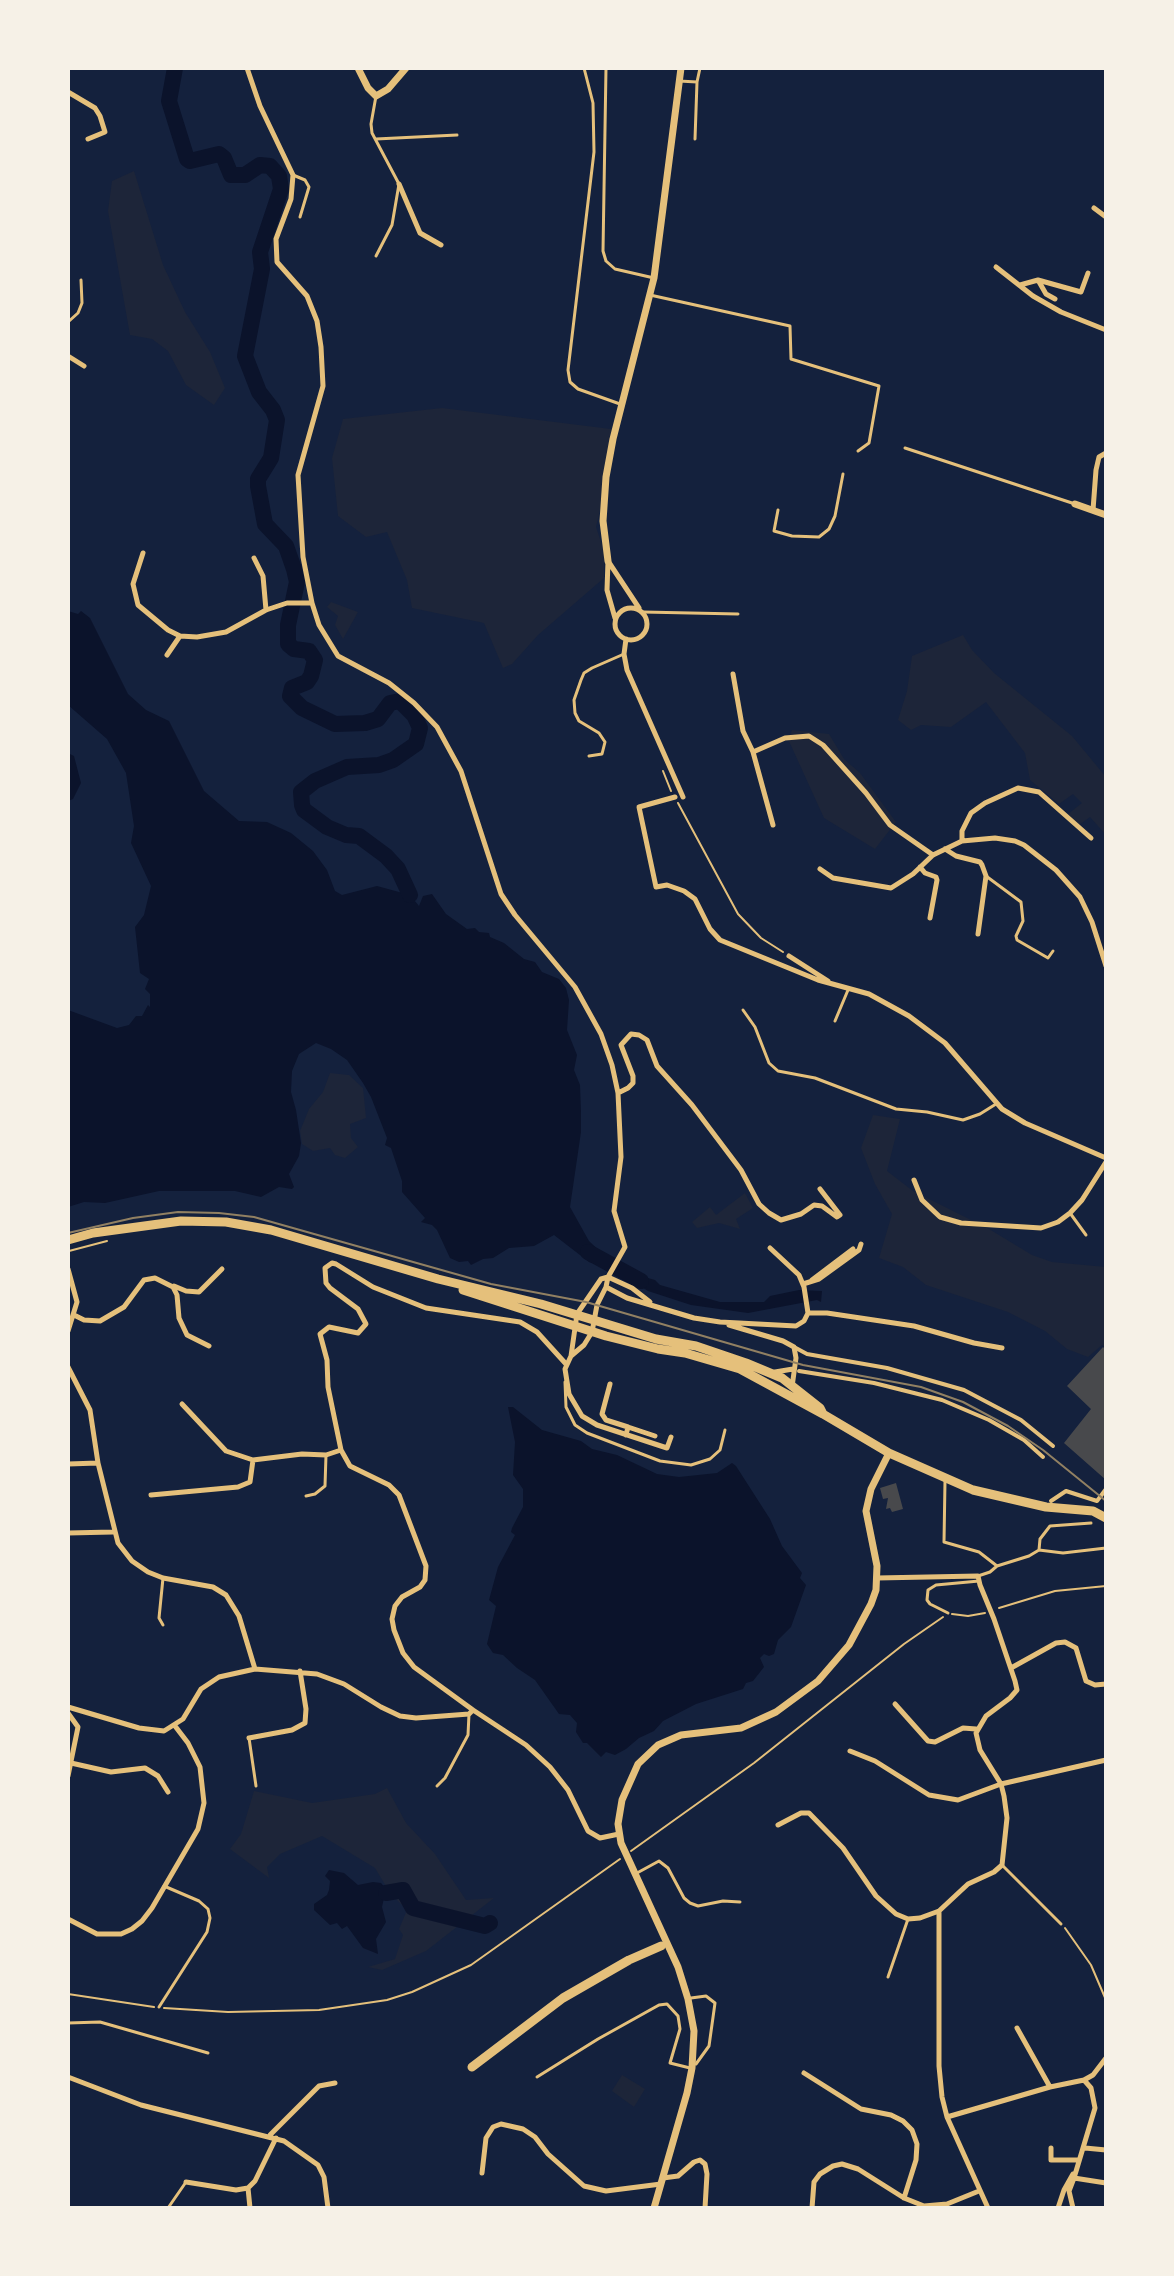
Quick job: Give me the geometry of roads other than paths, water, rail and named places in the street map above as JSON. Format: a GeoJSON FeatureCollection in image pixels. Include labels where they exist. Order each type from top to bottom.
{"type":"FeatureCollection","features":[{"type":"Feature","properties":{"kind":"main road"},"geometry":{"type":"LineString","coordinates":[[68,1245],[130,1227],[200,1221],[246,1225],[577,1314],[656,1339],[696,1346],[768,1372],[792,1385],[823,1414]]}},
{"type":"Feature","properties":{"kind":"main road"},"geometry":{"type":"LineString","coordinates":[[438,1279],[510,1307],[592,1332],[740,1369],[889,1453],[945,1479],[997,1497],[1046,1507],[1093,1511],[1106,1518]]}},
{"type":"Feature","properties":{"kind":"main road"},"geometry":{"type":"LineString","coordinates":[[472,2067],[584,1985],[661,1946]]}},
{"type":"Feature","properties":{"kind":"street"},"geometry":{"type":"LineString","coordinates":[[247,68],[260,106],[293,175],[293,189],[276,239],[276,256],[281,268],[304,291],[314,311],[324,375],[318,412],[298,475],[300,535],[312,603],[325,637],[338,656],[402,693],[426,715],[447,742],[474,805],[501,894],[587,1005],[608,1055],[618,1093],[621,1157],[614,1211],[625,1247],[598,1301],[592,1332],[566,1364],[565,1382],[582,1416],[597,1425],[667,1448],[671,1437]]}},
{"type":"Feature","properties":{"kind":"street"},"geometry":{"type":"LineString","coordinates":[[358,68],[368,88],[376,96],[388,89],[406,68]]}},
{"type":"Feature","properties":{"kind":"street"},"geometry":{"type":"LineString","coordinates":[[608,561],[648,623],[647,630],[638,639],[626,639],[616,631],[616,618],[607,590],[608,561],[603,521],[605,489],[613,439],[654,278],[681,68]]}},
{"type":"Feature","properties":{"kind":"street"},"geometry":{"type":"LineString","coordinates":[[68,92],[95,108],[100,116],[105,132],[88,139]]}},
{"type":"Feature","properties":{"kind":"street"},"geometry":{"type":"LineString","coordinates":[[399,184],[420,233],[441,245]]}},
{"type":"Feature","properties":{"kind":"street"},"geometry":{"type":"LineString","coordinates":[[1094,208],[1106,217]]}},
{"type":"Feature","properties":{"kind":"street"},"geometry":{"type":"LineString","coordinates":[[996,267],[1061,312],[1106,330]]}},
{"type":"Feature","properties":{"kind":"street"},"geometry":{"type":"LineString","coordinates":[[1019,285],[1038,280],[1081,292],[1088,273]]}},
{"type":"Feature","properties":{"kind":"street"},"geometry":{"type":"LineString","coordinates":[[1038,280],[1046,294],[1055,299]]}},
{"type":"Feature","properties":{"kind":"street"},"geometry":{"type":"LineString","coordinates":[[68,356],[84,366]]}},
{"type":"Feature","properties":{"kind":"street"},"geometry":{"type":"LineString","coordinates":[[1093,511],[1096,470],[1099,457],[1106,453]]}},
{"type":"Feature","properties":{"kind":"street"},"geometry":{"type":"LineString","coordinates":[[1075,504],[1106,515]]}},
{"type":"Feature","properties":{"kind":"street"},"geometry":{"type":"LineString","coordinates":[[143,553],[133,584],[138,605],[180,636],[197,637],[226,632],[266,610],[287,603],[312,603]]}},
{"type":"Feature","properties":{"kind":"street"},"geometry":{"type":"LineString","coordinates":[[254,558],[263,576],[266,610]]}},
{"type":"Feature","properties":{"kind":"street"},"geometry":{"type":"LineString","coordinates":[[616,618],[625,608],[641,611]]}},
{"type":"Feature","properties":{"kind":"street"},"geometry":{"type":"LineString","coordinates":[[167,655],[180,636]]}},
{"type":"Feature","properties":{"kind":"street"},"geometry":{"type":"LineString","coordinates":[[626,639],[624,654],[627,670],[683,797]]}},
{"type":"Feature","properties":{"kind":"street"},"geometry":{"type":"LineString","coordinates":[[733,674],[743,731],[753,752],[773,825]]}},
{"type":"Feature","properties":{"kind":"street"},"geometry":{"type":"LineString","coordinates":[[753,752],[785,738],[816,738],[866,793],[890,825],[933,855]]}},
{"type":"Feature","properties":{"kind":"street"},"geometry":{"type":"LineString","coordinates":[[962,841],[967,820],[978,808],[1008,791],[1028,788],[1050,800],[1091,838]]}},
{"type":"Feature","properties":{"kind":"street"},"geometry":{"type":"LineString","coordinates":[[675,797],[639,807],[656,887],[667,885],[695,899],[710,929],[720,940],[834,986],[869,994],[930,1031],[960,1058],[996,1104],[1018,1120],[1106,1160],[1082,1200],[1070,1213],[1058,1222],[1041,1228],[950,1221],[935,1214],[922,1200],[914,1180]]}},
{"type":"Feature","properties":{"kind":"street"},"geometry":{"type":"LineString","coordinates":[[820,869],[833,878],[886,888],[899,884],[933,855],[962,841],[995,838],[1015,841],[1056,870],[1080,897],[1106,966]]}},
{"type":"Feature","properties":{"kind":"street"},"geometry":{"type":"LineString","coordinates":[[945,849],[956,856],[980,862],[986,876],[978,934]]}},
{"type":"Feature","properties":{"kind":"street"},"geometry":{"type":"LineString","coordinates":[[920,867],[937,880],[930,918]]}},
{"type":"Feature","properties":{"kind":"street"},"geometry":{"type":"LineString","coordinates":[[789,956],[834,986]]}},
{"type":"Feature","properties":{"kind":"street"},"geometry":{"type":"LineString","coordinates":[[618,1093],[633,1083],[621,1045],[631,1034],[639,1035],[647,1040],[657,1066],[717,1138],[741,1170],[759,1204],[769,1213],[781,1220],[801,1214],[814,1205],[822,1206],[837,1217],[840,1215],[820,1189]]}},
{"type":"Feature","properties":{"kind":"street"},"geometry":{"type":"LineString","coordinates":[[812,1281],[859,1250],[861,1244]]}},
{"type":"Feature","properties":{"kind":"street"},"geometry":{"type":"LineString","coordinates":[[720,1322],[796,1326],[804,1321],[809,1306],[799,1275],[770,1248]]}},
{"type":"Feature","properties":{"kind":"street"},"geometry":{"type":"LineString","coordinates":[[803,1286],[853,1249]]}},
{"type":"Feature","properties":{"kind":"street"},"geometry":{"type":"LineString","coordinates":[[566,1364],[537,1332],[520,1322],[426,1308],[373,1287],[336,1264],[325,1268],[326,1283],[358,1309],[366,1324],[358,1333],[329,1327],[320,1334],[341,1450],[350,1466],[389,1485],[399,1495],[426,1566],[427,1573],[420,1587],[402,1597],[393,1611],[394,1630],[403,1653],[422,1674],[471,1712],[526,1745],[550,1767],[568,1790],[588,1831],[600,1838],[619,1834]]}},
{"type":"Feature","properties":{"kind":"street"},"geometry":{"type":"LineString","coordinates":[[68,1269],[77,1293],[68,1331]]}},
{"type":"Feature","properties":{"kind":"street"},"geometry":{"type":"LineString","coordinates":[[74,1315],[84,1320],[100,1321],[124,1307],[144,1280],[155,1278],[186,1291],[199,1292],[222,1269]]}},
{"type":"Feature","properties":{"kind":"street"},"geometry":{"type":"LineString","coordinates":[[609,1275],[654,1305]]}},
{"type":"Feature","properties":{"kind":"street"},"geometry":{"type":"LineString","coordinates":[[571,1356],[577,1314],[601,1279],[609,1275]]}},
{"type":"Feature","properties":{"kind":"street"},"geometry":{"type":"LineString","coordinates":[[169,1284],[177,1295],[182,1327],[192,1339],[209,1346]]}},
{"type":"Feature","properties":{"kind":"street"},"geometry":{"type":"LineString","coordinates":[[606,1287],[627,1298],[676,1313],[720,1322],[783,1341],[807,1354],[887,1368],[958,1388],[1008,1412],[1053,1446]]}},
{"type":"Feature","properties":{"kind":"street"},"geometry":{"type":"LineString","coordinates":[[808,1313],[914,1326],[1002,1348]]}},
{"type":"Feature","properties":{"kind":"street"},"geometry":{"type":"LineString","coordinates":[[790,1396],[796,1370],[794,1347]]}},
{"type":"Feature","properties":{"kind":"street"},"geometry":{"type":"LineString","coordinates":[[68,1367],[90,1410],[98,1463],[118,1543],[132,1561],[148,1572],[163,1578],[213,1587],[226,1595],[236,1608],[255,1669]]}},
{"type":"Feature","properties":{"kind":"street"},"geometry":{"type":"LineString","coordinates":[[768,1372],[796,1370],[874,1383],[942,1400],[989,1420],[1024,1440],[1043,1457]]}},
{"type":"Feature","properties":{"kind":"street"},"geometry":{"type":"LineString","coordinates":[[610,1384],[602,1414],[606,1420],[655,1436]]}},
{"type":"Feature","properties":{"kind":"street"},"geometry":{"type":"LineString","coordinates":[[182,1404],[233,1456],[253,1460],[302,1454],[326,1455],[341,1450]]}},
{"type":"Feature","properties":{"kind":"street"},"geometry":{"type":"LineString","coordinates":[[626,1435],[628,1427]]}},
{"type":"Feature","properties":{"kind":"street"},"geometry":{"type":"LineString","coordinates":[[654,2208],[692,2068],[694,2031],[678,1967],[634,1876],[619,1834],[619,1812],[627,1786],[638,1764],[669,1738],[754,1723],[799,1697],[818,1681],[849,1645],[871,1604],[877,1578],[876,1556],[866,1511],[871,1489],[889,1453]]}},
{"type":"Feature","properties":{"kind":"street"},"geometry":{"type":"LineString","coordinates":[[151,1495],[247,1485],[252,1476],[253,1460]]}},
{"type":"Feature","properties":{"kind":"street"},"geometry":{"type":"LineString","coordinates":[[68,1464],[98,1463]]}},
{"type":"Feature","properties":{"kind":"street"},"geometry":{"type":"LineString","coordinates":[[1051,1501],[1066,1491],[1097,1501],[1105,1489]]}},
{"type":"Feature","properties":{"kind":"street"},"geometry":{"type":"LineString","coordinates":[[68,1533],[113,1532]]}},
{"type":"Feature","properties":{"kind":"street"},"geometry":{"type":"LineString","coordinates":[[778,1825],[801,1813],[809,1813],[843,1848],[876,1896],[896,1914],[908,1919],[939,1911],[968,1884],[1002,1865],[1007,1818],[1001,1784],[980,1750],[976,1729],[986,1716],[1017,1690],[979,1581],[877,1578]]}},
{"type":"Feature","properties":{"kind":"street"},"geometry":{"type":"LineString","coordinates":[[1011,1668],[1056,1643],[1065,1642],[1076,1648],[1086,1681],[1095,1685],[1106,1684]]}},
{"type":"Feature","properties":{"kind":"street"},"geometry":{"type":"LineString","coordinates":[[68,1707],[139,1728],[164,1731],[183,1719],[194,1698],[211,1681],[231,1673],[255,1669],[300,1671],[330,1678],[400,1716],[416,1718],[471,1712]]}},
{"type":"Feature","properties":{"kind":"street"},"geometry":{"type":"LineString","coordinates":[[249,1738],[292,1730],[305,1723],[300,1671]]}},
{"type":"Feature","properties":{"kind":"street"},"geometry":{"type":"LineString","coordinates":[[895,1704],[928,1741],[935,1742],[963,1728],[976,1729]]}},
{"type":"Feature","properties":{"kind":"street"},"geometry":{"type":"LineString","coordinates":[[68,1713],[78,1727],[68,1776]]}},
{"type":"Feature","properties":{"kind":"street"},"geometry":{"type":"LineString","coordinates":[[68,1919],[97,1934],[121,1934],[142,1921],[198,1829],[204,1803],[200,1767],[175,1726]]}},
{"type":"Feature","properties":{"kind":"street"},"geometry":{"type":"LineString","coordinates":[[850,1751],[875,1761],[934,1797],[961,1799],[1001,1784],[1106,1760]]}},
{"type":"Feature","properties":{"kind":"street"},"geometry":{"type":"LineString","coordinates":[[71,1763],[111,1772],[145,1768],[158,1776],[168,1792]]}},
{"type":"Feature","properties":{"kind":"street"},"geometry":{"type":"LineString","coordinates":[[939,1911],[939,2066],[942,2097],[947,2117],[988,2208]]}},
{"type":"Feature","properties":{"kind":"street"},"geometry":{"type":"LineString","coordinates":[[1017,2028],[1050,2087]]}},
{"type":"Feature","properties":{"kind":"street"},"geometry":{"type":"LineString","coordinates":[[947,2117],[1084,2080],[1093,2075],[1106,2058]]}},
{"type":"Feature","properties":{"kind":"street"},"geometry":{"type":"LineString","coordinates":[[804,2073],[861,2109],[891,2115],[912,2130],[917,2144],[916,2160],[904,2198]]}},
{"type":"Feature","properties":{"kind":"street"},"geometry":{"type":"LineString","coordinates":[[68,2077],[141,2105],[291,2144],[318,2165],[324,2177],[328,2208]]}},
{"type":"Feature","properties":{"kind":"street"},"geometry":{"type":"LineString","coordinates":[[1073,2208],[1069,2191],[1085,2148],[1095,2108],[1091,2088],[1084,2080]]}},
{"type":"Feature","properties":{"kind":"street"},"geometry":{"type":"LineString","coordinates":[[186,2182],[236,2190],[248,2188],[255,2181],[273,2137],[319,2086],[335,2083]]}},
{"type":"Feature","properties":{"kind":"street"},"geometry":{"type":"LineString","coordinates":[[482,2173],[486,2138],[493,2127],[501,2124],[523,2129],[584,2186],[606,2191],[678,2176],[700,2160],[705,2164],[707,2174],[705,2208]]}},
{"type":"Feature","properties":{"kind":"street"},"geometry":{"type":"LineString","coordinates":[[1051,2148],[1051,2160],[1079,2160]]}},
{"type":"Feature","properties":{"kind":"street"},"geometry":{"type":"LineString","coordinates":[[1085,2148],[1106,2150]]}},
{"type":"Feature","properties":{"kind":"street"},"geometry":{"type":"LineString","coordinates":[[812,2208],[814,2182],[820,2174],[842,2164],[858,2169],[904,2198],[924,2206],[935,2206],[979,2191]]}},
{"type":"Feature","properties":{"kind":"street"},"geometry":{"type":"LineString","coordinates":[[1058,2208],[1067,2182],[1076,2170]]}},
{"type":"Feature","properties":{"kind":"street"},"geometry":{"type":"LineString","coordinates":[[1074,2178],[1106,2183]]}},
{"type":"Feature","properties":{"kind":"street"},"geometry":{"type":"LineString","coordinates":[[248,2188],[250,2208]]}},
{"type":"Feature","properties":{"kind":"lane"},"geometry":{"type":"LineString","coordinates":[[584,68],[593,103],[594,152],[568,370],[570,382],[578,389],[623,404]]}},
{"type":"Feature","properties":{"kind":"lane"},"geometry":{"type":"LineString","coordinates":[[606,68],[603,251],[606,261],[615,269],[654,278]]}},
{"type":"Feature","properties":{"kind":"lane"},"geometry":{"type":"LineString","coordinates":[[695,139],[700,68]]}},
{"type":"Feature","properties":{"kind":"lane"},"geometry":{"type":"LineString","coordinates":[[679,81],[697,82]]}},
{"type":"Feature","properties":{"kind":"lane"},"geometry":{"type":"LineString","coordinates":[[376,96],[371,124],[399,184],[392,225],[376,256]]}},
{"type":"Feature","properties":{"kind":"lane"},"geometry":{"type":"LineString","coordinates":[[376,139],[457,135]]}},
{"type":"Feature","properties":{"kind":"lane"},"geometry":{"type":"LineString","coordinates":[[293,175],[305,180],[309,187],[300,217]]}},
{"type":"Feature","properties":{"kind":"lane"},"geometry":{"type":"LineString","coordinates":[[68,322],[76,316],[82,303],[81,280]]}},
{"type":"Feature","properties":{"kind":"lane"},"geometry":{"type":"LineString","coordinates":[[650,295],[790,326],[791,359],[879,386],[869,443],[858,451]]}},
{"type":"Feature","properties":{"kind":"lane"},"geometry":{"type":"LineString","coordinates":[[905,448],[1075,504]]}},
{"type":"Feature","properties":{"kind":"lane"},"geometry":{"type":"LineString","coordinates":[[778,510],[774,531],[792,536],[819,537],[829,529],[835,516],[843,474]]}},
{"type":"Feature","properties":{"kind":"lane"},"geometry":{"type":"LineString","coordinates":[[641,611],[738,614]]}},
{"type":"Feature","properties":{"kind":"lane"},"geometry":{"type":"LineString","coordinates":[[589,756],[602,754],[605,742],[599,733],[579,721],[574,700],[584,673],[624,654]]}},
{"type":"Feature","properties":{"kind":"lane"},"geometry":{"type":"LineString","coordinates":[[986,876],[1021,902],[1023,921],[1017,940],[1048,958],[1053,951]]}},
{"type":"Feature","properties":{"kind":"lane"},"geometry":{"type":"LineString","coordinates":[[835,1021],[848,990]]}},
{"type":"Feature","properties":{"kind":"lane"},"geometry":{"type":"LineString","coordinates":[[743,1010],[755,1027],[769,1063],[778,1071],[815,1078],[896,1109],[963,1120],[996,1104]]}},
{"type":"Feature","properties":{"kind":"lane"},"geometry":{"type":"LineString","coordinates":[[1070,1213],[1086,1235]]}},
{"type":"Feature","properties":{"kind":"lane"},"geometry":{"type":"LineString","coordinates":[[565,1382],[566,1407],[575,1425],[587,1433],[660,1461],[691,1465],[710,1459],[720,1450],[725,1430]]}},
{"type":"Feature","properties":{"kind":"lane"},"geometry":{"type":"LineString","coordinates":[[306,1496],[315,1494],[325,1486],[326,1455]]}},
{"type":"Feature","properties":{"kind":"lane"},"geometry":{"type":"LineString","coordinates":[[945,1479],[944,1542],[979,1552],[997,1566]]}},
{"type":"Feature","properties":{"kind":"lane"},"geometry":{"type":"LineString","coordinates":[[1039,1550],[1040,1539],[1050,1526],[1091,1523]]}},
{"type":"Feature","properties":{"kind":"lane"},"geometry":{"type":"LineString","coordinates":[[948,1613],[930,1604],[927,1600],[928,1590],[936,1585],[979,1581],[997,1566],[1039,1550],[1063,1553],[1106,1548]]}},
{"type":"Feature","properties":{"kind":"lane"},"geometry":{"type":"LineString","coordinates":[[163,1578],[159,1618],[163,1625]]}},
{"type":"Feature","properties":{"kind":"lane"},"geometry":{"type":"LineString","coordinates":[[437,1786],[445,1778],[468,1735],[471,1712]]}},
{"type":"Feature","properties":{"kind":"lane"},"geometry":{"type":"LineString","coordinates":[[249,1738],[256,1786]]}},
{"type":"Feature","properties":{"kind":"lane"},"geometry":{"type":"LineString","coordinates":[[634,1876],[659,1861],[668,1868],[684,1898],[690,1903],[698,1906],[723,1901],[740,1902]]}},
{"type":"Feature","properties":{"kind":"lane"},"geometry":{"type":"LineString","coordinates":[[1002,1865],[1061,1924]]}},
{"type":"Feature","properties":{"kind":"lane"},"geometry":{"type":"LineString","coordinates":[[159,2007],[207,1932],[210,1918],[208,1909],[199,1901],[164,1886]]}},
{"type":"Feature","properties":{"kind":"lane"},"geometry":{"type":"LineString","coordinates":[[888,1977],[908,1919]]}},
{"type":"Feature","properties":{"kind":"lane"},"geometry":{"type":"LineString","coordinates":[[537,2077],[623,2025],[659,2005],[667,2004],[678,2016],[680,2029],[670,2063],[692,2068],[709,2046],[715,2003],[706,1996],[688,1999]]}},
{"type":"Feature","properties":{"kind":"lane"},"geometry":{"type":"LineString","coordinates":[[68,2023],[100,2022],[208,2053]]}},
{"type":"Feature","properties":{"kind":"lane"},"geometry":{"type":"LineString","coordinates":[[168,2208],[186,2182]]}},
{"type":"Feature","properties":{"kind":"waterway"},"geometry":{"type":"LineString","coordinates":[[175,68],[169,101],[187,159],[190,161],[219,154],[231,175],[245,175],[260,165],[270,166],[279,176],[281,189],[260,252],[262,269],[245,356],[259,392],[277,420],[271,458],[258,479],[258,486],[265,524],[286,546],[297,582],[288,625],[288,644],[294,649],[309,651],[315,660],[307,682],[292,688],[290,696],[302,708],[335,724],[365,723],[378,719],[390,703],[400,701],[414,715],[420,728],[416,744],[393,760],[379,765],[347,767],[315,781],[301,792],[302,805],[304,810],[327,827],[346,835],[359,836],[386,856],[398,869],[410,895]]}},
{"type":"Feature","properties":{"kind":"waterway"},"geometry":{"type":"LineString","coordinates":[[588,1252],[641,1281]]}},
{"type":"Feature","properties":{"kind":"waterway"},"geometry":{"type":"LineString","coordinates":[[386,1893],[403,1890],[413,1908],[485,1926],[490,1923]]}},
{"type":"Feature","properties":{"kind":"tram line"},"geometry":{"type":"LineString","coordinates":[[68,1233],[133,1218],[178,1212],[254,1217],[491,1284],[586,1302],[803,1365],[921,1387],[963,1402],[1008,1426],[1106,1501]]}}]}
